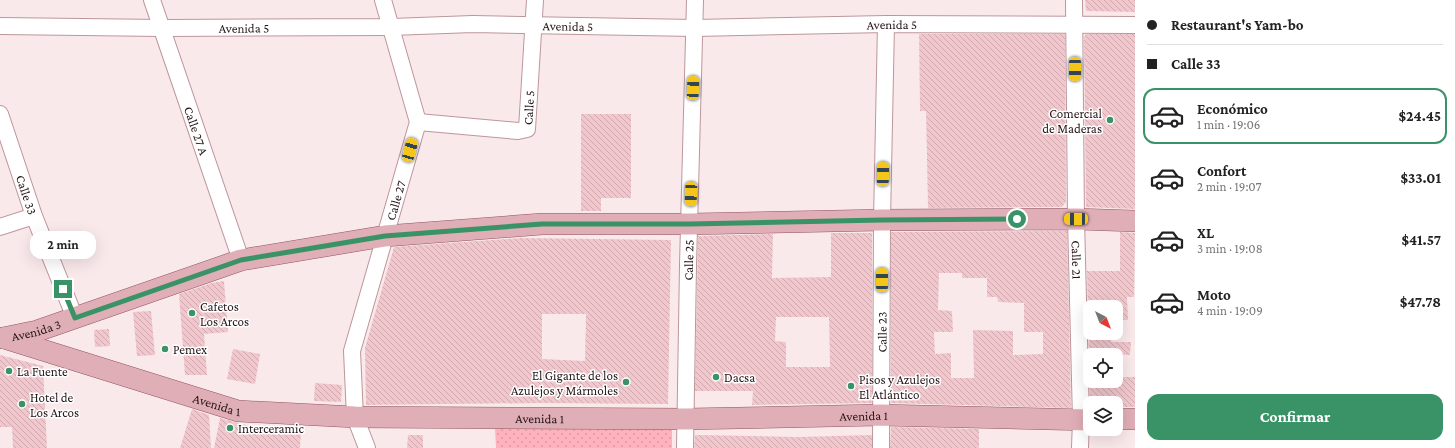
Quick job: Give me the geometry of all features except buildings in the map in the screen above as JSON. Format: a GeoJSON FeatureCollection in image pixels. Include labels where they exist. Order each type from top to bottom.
{"type":"FeatureCollection","features":[{"type":"Feature","properties":{"kind":"main road","name":"Avenida 3"},"geometry":{"type":"LineString","coordinates":[[2,338],[37,331],[241,260],[385,236],[542,224],[690,224],[882,220],[1076,219],[1135,221]]}},
{"type":"Feature","properties":{"kind":"main road","name":"Avenida 1"},"geometry":{"type":"LineString","coordinates":[[2,338],[238,411],[355,417],[686,419],[880,415],[1083,420]]}},
{"type":"Feature","properties":{"kind":"main road"},"geometry":{"type":"LineString","coordinates":[[1123,420],[1135,419]]}},
{"type":"Feature","properties":{"kind":"street","name":"Calle 27 A"},"geometry":{"type":"LineString","coordinates":[[152,0],[241,260]]}},
{"type":"Feature","properties":{"kind":"street"},"geometry":{"type":"LineString","coordinates":[[383,0],[418,122]]}},
{"type":"Feature","properties":{"kind":"street","name":"Calle 5"},"geometry":{"type":"LineString","coordinates":[[418,122],[518,131],[527,129],[535,0]]}},
{"type":"Feature","properties":{"kind":"street","name":"Calle 25"},"geometry":{"type":"LineString","coordinates":[[685,448],[695,0]]}},
{"type":"Feature","properties":{"kind":"street","name":"Calle 21"},"geometry":{"type":"LineString","coordinates":[[1074,0],[1076,219],[1085,396]]}},
{"type":"Feature","properties":{"kind":"street","name":"Avenida 5"},"geometry":{"type":"LineString","coordinates":[[0,26],[162,28],[391,27],[473,24],[695,28],[886,24],[1135,25]]}},
{"type":"Feature","properties":{"kind":"street","name":"Calle 23"},"geometry":{"type":"LineString","coordinates":[[881,448],[882,220],[886,24]]}},
{"type":"Feature","properties":{"kind":"street","name":"Calle 33"},"geometry":{"type":"LineString","coordinates":[[1,120],[34,216],[75,318]]}},
{"type":"Feature","properties":{"kind":"street","name":"Calle 27"},"geometry":{"type":"LineString","coordinates":[[367,448],[355,417],[352,351],[418,122]]}},
{"type":"Feature","properties":{"kind":"street"},"geometry":{"type":"LineString","coordinates":[[0,227],[34,216]]}},
{"type":"Feature","properties":{"kind":"street","name":"Calle 21"},"geometry":{"type":"LineString","coordinates":[[1080,448],[1083,434]]}},
{"type":"Feature","properties":{"kind":"shaded area"},"geometry":{"type":"Polygon","coordinates":[[[672,427],[672,448],[496,448],[495,428],[672,427]]]}},
{"type":"Feature","properties":{"kind":"place","name":"Comercial de Maderas"},"geometry":{"type":"Point","coordinates":[1110,120]}},
{"type":"Feature","properties":{"kind":"place","name":"Cafetos Los Arcos"},"geometry":{"type":"Point","coordinates":[192,313]}},
{"type":"Feature","properties":{"kind":"place","name":"Pemex"},"geometry":{"type":"Point","coordinates":[165,349]}},
{"type":"Feature","properties":{"kind":"place","name":"La Fuente"},"geometry":{"type":"Point","coordinates":[9,371]}},
{"type":"Feature","properties":{"kind":"place","name":"Dacsa"},"geometry":{"type":"Point","coordinates":[716,377]}},
{"type":"Feature","properties":{"kind":"place","name":"El Gigante de los Azulejos y Mármoles"},"geometry":{"type":"Point","coordinates":[626,382]}},
{"type":"Feature","properties":{"kind":"place","name":"Pisos y Azulejos El Atlántico"},"geometry":{"type":"Point","coordinates":[851,386]}},
{"type":"Feature","properties":{"kind":"place","name":"Hotel de Los Arcos"},"geometry":{"type":"Point","coordinates":[22,404]}},
{"type":"Feature","properties":{"kind":"place","name":"Interceramic"},"geometry":{"type":"Point","coordinates":[230,428]}},
{"type":"Feature","properties":{"kind":"route"},"geometry":{"type":"LineString","coordinates":[[63,289],[75,318],[241,260],[385,236],[542,224],[690,224],[1017,219]]}}]}
